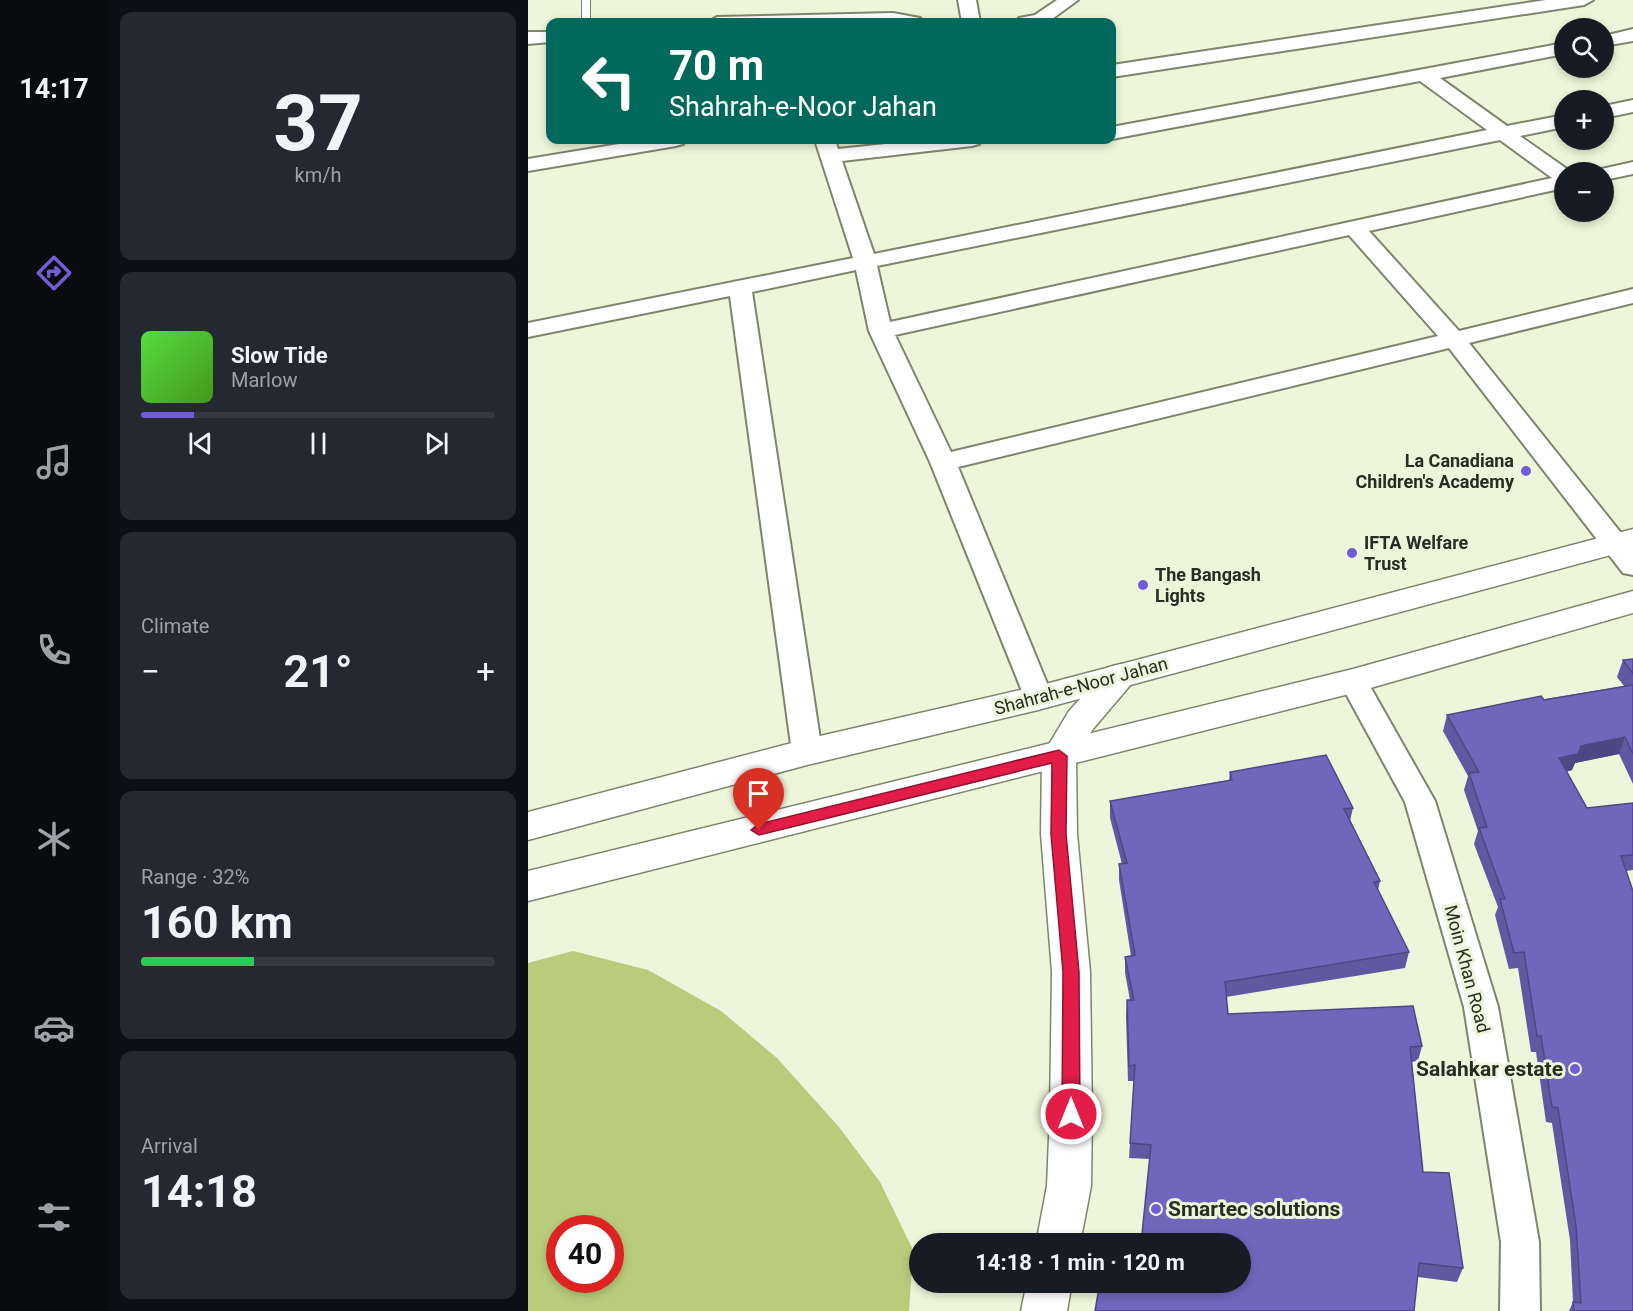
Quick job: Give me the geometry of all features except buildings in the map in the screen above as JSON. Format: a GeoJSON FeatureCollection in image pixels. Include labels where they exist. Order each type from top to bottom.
{"type":"FeatureCollection","features":[{"type":"Feature","properties":{"kind":"main road","name":"Shahrah-e-Noor Jahan"},"geometry":{"type":"LineString","coordinates":[[528,826],[807,752],[1038,698],[1627,549]]}},
{"type":"Feature","properties":{"kind":"main road"},"geometry":{"type":"LineString","coordinates":[[528,886],[1059,756],[1353,681],[1633,602]]}},
{"type":"Feature","properties":{"kind":"main road"},"geometry":{"type":"LineString","coordinates":[[1060,1233],[1069,1186],[1071,972],[1059,834],[1059,756],[1082,720],[1121,676]]}},
{"type":"Feature","properties":{"kind":"main road"},"geometry":{"type":"LineString","coordinates":[[1044,1311],[1048,1293]]}},
{"type":"Feature","properties":{"kind":"street"},"geometry":{"type":"LineString","coordinates":[[774,0],[774,18]]}},
{"type":"Feature","properties":{"kind":"street"},"geometry":{"type":"LineString","coordinates":[[967,0],[970,18]]}},
{"type":"Feature","properties":{"kind":"street"},"geometry":{"type":"LineString","coordinates":[[1116,70],[1358,32],[1584,0]]}},
{"type":"Feature","properties":{"kind":"street"},"geometry":{"type":"LineString","coordinates":[[1042,18],[1060,3]]}},
{"type":"Feature","properties":{"kind":"street"},"geometry":{"type":"LineString","coordinates":[[1614,39],[1633,35]]}},
{"type":"Feature","properties":{"kind":"street"},"geometry":{"type":"LineString","coordinates":[[528,38],[546,37]]}},
{"type":"Feature","properties":{"kind":"street"},"geometry":{"type":"LineString","coordinates":[[1116,132],[1554,51]]}},
{"type":"Feature","properties":{"kind":"street"},"geometry":{"type":"LineString","coordinates":[[1425,76],[1554,170]]}},
{"type":"Feature","properties":{"kind":"street"},"geometry":{"type":"LineString","coordinates":[[1614,110],[1633,106]]}},
{"type":"Feature","properties":{"kind":"street"},"geometry":{"type":"LineString","coordinates":[[528,330],[865,260],[1554,123]]}},
{"type":"Feature","properties":{"kind":"street"},"geometry":{"type":"LineString","coordinates":[[528,165],[652,144]]}},
{"type":"Feature","properties":{"kind":"street"},"geometry":{"type":"LineString","coordinates":[[900,144],[828,148],[865,260],[881,331],[943,462],[1038,698]]}},
{"type":"Feature","properties":{"kind":"street"},"geometry":{"type":"LineString","coordinates":[[1614,172],[1633,168]]}},
{"type":"Feature","properties":{"kind":"street"},"geometry":{"type":"LineString","coordinates":[[881,331],[1554,185]]}},
{"type":"Feature","properties":{"kind":"street"},"geometry":{"type":"LineString","coordinates":[[1354,228],[1454,339],[1627,549]]}},
{"type":"Feature","properties":{"kind":"street"},"geometry":{"type":"LineString","coordinates":[[740,286],[807,752]]}},
{"type":"Feature","properties":{"kind":"street"},"geometry":{"type":"LineString","coordinates":[[943,462],[1633,296]]}},
{"type":"Feature","properties":{"kind":"street","name":"Moin Khan Road"},"geometry":{"type":"LineString","coordinates":[[1353,681],[1420,801],[1481,1007],[1520,1242],[1520,1311]]}},
{"type":"Feature","properties":{"kind":"lane"},"geometry":{"type":"LineString","coordinates":[[586,0],[586,18]]}},
{"type":"Feature","properties":{"kind":"green space"},"geometry":{"type":"Polygon","coordinates":[[[573,951],[648,970],[721,1011],[777,1058],[839,1127],[880,1182],[909,1242],[909,1311],[528,1311],[528,963],[573,951]]]}},
{"type":"Feature","properties":{"kind":"place","name":"La Canadiana Children's Academy"},"geometry":{"type":"Point","coordinates":[1526,471]}},
{"type":"Feature","properties":{"kind":"place","name":"IFTA Welfare Trust"},"geometry":{"type":"Point","coordinates":[1352,553]}},
{"type":"Feature","properties":{"kind":"place","name":"The Bangash Lights"},"geometry":{"type":"Point","coordinates":[1143,585]}},
{"type":"Feature","properties":{"kind":"place","name":"Salahkar estate"},"geometry":{"type":"Point","coordinates":[1575,1069]}},
{"type":"Feature","properties":{"kind":"place","name":"Smartec solutions"},"geometry":{"type":"Point","coordinates":[1156,1209]}},
{"type":"Feature","properties":{"kind":"route"},"geometry":{"type":"LineString","coordinates":[[759,830],[1059,756],[1057,786],[1059,834],[1071,972],[1071,1114]]}}]}
